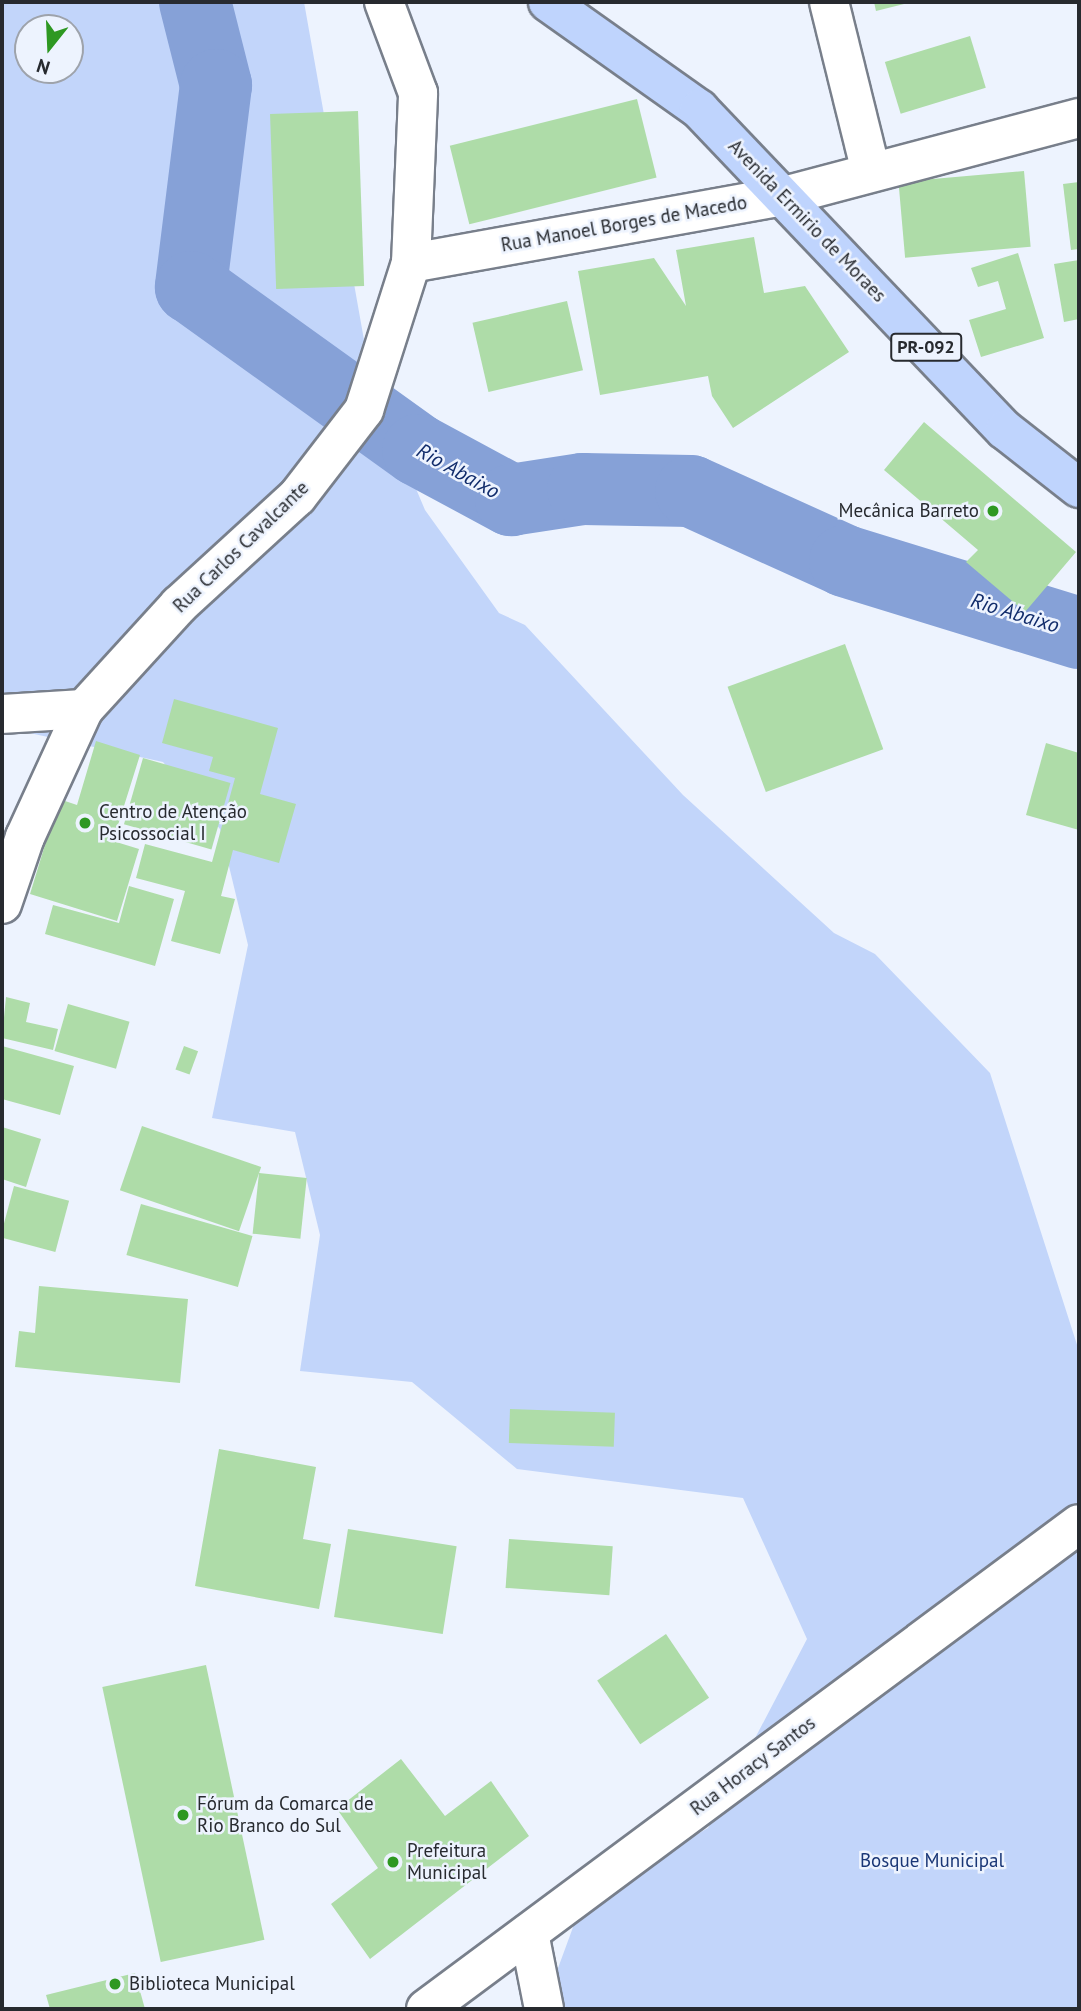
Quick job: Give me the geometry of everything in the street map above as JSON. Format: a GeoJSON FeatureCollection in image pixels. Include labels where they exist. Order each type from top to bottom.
{"type":"FeatureCollection","features":[{"type":"Feature","properties":{"kind":"main road","name":"Avenida Ermirio de Moraes"},"geometry":{"type":"LineString","coordinates":[[548,2],[699,109],[1005,430],[1079,488]]}},
{"type":"Feature","properties":{"kind":"street","name":"Rua Carlos Cavalcante"},"geometry":{"type":"LineString","coordinates":[[2,904],[25,837],[84,709],[179,605],[297,498],[364,410],[411,263],[418,93],[384,2]]}},
{"type":"Feature","properties":{"kind":"street"},"geometry":{"type":"LineString","coordinates":[[829,2],[871,172]]}},
{"type":"Feature","properties":{"kind":"street","name":"Rua Manoel Borges de Macedo"},"geometry":{"type":"LineString","coordinates":[[411,263],[783,196],[1079,118]]}},
{"type":"Feature","properties":{"kind":"street"},"geometry":{"type":"LineString","coordinates":[[2,714],[84,709]]}},
{"type":"Feature","properties":{"kind":"street","name":"Rua Horacy Santos"},"geometry":{"type":"LineString","coordinates":[[426,2009],[1079,1524]]}},
{"type":"Feature","properties":{"kind":"street"},"geometry":{"type":"LineString","coordinates":[[529,1933],[544,2009]]}},
{"type":"Feature","properties":{"kind":"green space","name":"Bosque Municipal"},"geometry":{"type":"Polygon","coordinates":[[[2,2],[304,2],[372,385],[425,510],[499,613],[525,625],[683,795],[834,933],[875,954],[990,1073],[1079,1351],[1079,2009],[543,2009],[583,1900],[708,1828],[807,1639],[743,1498],[517,1469],[412,1382],[300,1371],[320,1235],[295,1132],[212,1118],[248,945],[220,829],[163,762],[2,727],[2,2]]]}},
{"type":"Feature","properties":{"kind":"building"},"geometry":{"type":"Polygon","coordinates":[[[874,2],[908,2],[908,3],[876,11],[874,2]]]}},
{"type":"Feature","properties":{"kind":"building"},"geometry":{"type":"Polygon","coordinates":[[[970,36],[986,88],[901,114],[885,62],[970,36]]]}},
{"type":"Feature","properties":{"kind":"building"},"geometry":{"type":"Polygon","coordinates":[[[637,99],[657,178],[469,224],[450,146],[637,99]]]}},
{"type":"Feature","properties":{"kind":"building"},"geometry":{"type":"Polygon","coordinates":[[[358,111],[364,286],[276,289],[270,114],[358,111]]]}},
{"type":"Feature","properties":{"kind":"building"},"geometry":{"type":"Polygon","coordinates":[[[1024,171],[1031,247],[905,258],[898,182],[1024,171]]]}},
{"type":"Feature","properties":{"kind":"building"},"geometry":{"type":"Polygon","coordinates":[[[1079,182],[1079,249],[1071,250],[1063,184],[1079,182]]]}},
{"type":"Feature","properties":{"kind":"building"},"geometry":{"type":"Polygon","coordinates":[[[754,237],[764,293],[805,286],[849,352],[733,428],[712,396],[708,376],[600,395],[578,271],[654,258],[686,306],[676,250],[754,237]]]}},
{"type":"Feature","properties":{"kind":"building"},"geometry":{"type":"Polygon","coordinates":[[[1018,253],[1044,338],[981,357],[969,320],[1006,309],[998,281],[978,287],[971,268],[1018,253]]]}},
{"type":"Feature","properties":{"kind":"building"},"geometry":{"type":"Polygon","coordinates":[[[1079,260],[1079,319],[1064,322],[1054,264],[1079,260]]]}},
{"type":"Feature","properties":{"kind":"building"},"geometry":{"type":"Polygon","coordinates":[[[567,301],[583,370],[488,392],[472,323],[567,301]]]}},
{"type":"Feature","properties":{"kind":"building"},"geometry":{"type":"Polygon","coordinates":[[[924,422],[1076,552],[1025,612],[966,562],[978,550],[884,470],[924,422]]]}},
{"type":"Feature","properties":{"kind":"building"},"geometry":{"type":"Polygon","coordinates":[[[845,644],[883,749],[766,792],[728,687],[845,644]]]}},
{"type":"Feature","properties":{"kind":"building"},"geometry":{"type":"Polygon","coordinates":[[[174,699],[278,728],[260,794],[296,804],[279,863],[233,850],[221,896],[235,899],[220,954],[171,941],[185,891],[136,878],[145,844],[212,862],[235,778],[209,771],[213,757],[162,743],[174,699]]]}},
{"type":"Feature","properties":{"kind":"building","name":"Centro de Atenção Psicossocial I"},"geometry":{"type":"Polygon","coordinates":[[[96,741],[140,755],[113,841],[139,849],[117,921],[30,894],[59,799],[77,805],[96,741]]]}},
{"type":"Feature","properties":{"kind":"building"},"geometry":{"type":"Polygon","coordinates":[[[1046,743],[1079,753],[1079,830],[1026,815],[1046,743]]]}},
{"type":"Feature","properties":{"kind":"building"},"geometry":{"type":"Polygon","coordinates":[[[143,758],[230,783],[211,849],[124,824],[143,758]]]}},
{"type":"Feature","properties":{"kind":"building"},"geometry":{"type":"Polygon","coordinates":[[[129,886],[174,899],[155,966],[45,934],[53,905],[119,923],[129,886]]]}},
{"type":"Feature","properties":{"kind":"building"},"geometry":{"type":"Polygon","coordinates":[[[6,997],[30,1003],[26,1022],[58,1029],[53,1050],[2,1038],[6,997]]]}},
{"type":"Feature","properties":{"kind":"building"},"geometry":{"type":"Polygon","coordinates":[[[68,1004],[130,1022],[116,1069],[54,1051],[68,1004]]]}},
{"type":"Feature","properties":{"kind":"building"},"geometry":{"type":"Polygon","coordinates":[[[2,1046],[74,1066],[60,1115],[2,1099],[2,1046]]]}},
{"type":"Feature","properties":{"kind":"building"},"geometry":{"type":"Polygon","coordinates":[[[184,1046],[198,1051],[190,1075],[175,1069],[184,1046]]]}},
{"type":"Feature","properties":{"kind":"building"},"geometry":{"type":"Polygon","coordinates":[[[142,1126],[261,1167],[239,1231],[120,1190],[142,1126]]]}},
{"type":"Feature","properties":{"kind":"building"},"geometry":{"type":"Polygon","coordinates":[[[2,1127],[41,1139],[26,1187],[2,1179],[2,1127]]]}},
{"type":"Feature","properties":{"kind":"building"},"geometry":{"type":"Polygon","coordinates":[[[259,1173],[307,1178],[300,1239],[253,1234],[259,1173]]]}},
{"type":"Feature","properties":{"kind":"building"},"geometry":{"type":"Polygon","coordinates":[[[14,1186],[69,1201],[55,1252],[2,1238],[14,1186]]]}},
{"type":"Feature","properties":{"kind":"building"},"geometry":{"type":"Polygon","coordinates":[[[141,1204],[253,1236],[238,1287],[126,1255],[141,1204]]]}},
{"type":"Feature","properties":{"kind":"building"},"geometry":{"type":"Polygon","coordinates":[[[39,1286],[188,1299],[180,1383],[15,1367],[19,1331],[35,1333],[39,1286]]]}},
{"type":"Feature","properties":{"kind":"building"},"geometry":{"type":"Polygon","coordinates":[[[510,1409],[615,1413],[614,1447],[509,1443],[510,1409]]]}},
{"type":"Feature","properties":{"kind":"building"},"geometry":{"type":"Polygon","coordinates":[[[219,1449],[316,1467],[303,1539],[331,1544],[319,1609],[195,1586],[219,1449]]]}},
{"type":"Feature","properties":{"kind":"building"},"geometry":{"type":"Polygon","coordinates":[[[348,1529],[457,1546],[443,1634],[334,1617],[348,1529]]]}},
{"type":"Feature","properties":{"kind":"building"},"geometry":{"type":"Polygon","coordinates":[[[509,1539],[613,1546],[609,1595],[506,1588],[509,1539]]]}},
{"type":"Feature","properties":{"kind":"building"},"geometry":{"type":"Polygon","coordinates":[[[666,1634],[709,1698],[640,1744],[597,1680],[666,1634]]]}},
{"type":"Feature","properties":{"kind":"building","name":"Fórum da Comarca de Rio Branco do Sul"},"geometry":{"type":"Polygon","coordinates":[[[206,1665],[264,1940],[161,1962],[102,1687],[206,1665]]]}},
{"type":"Feature","properties":{"kind":"building"},"geometry":{"type":"Polygon","coordinates":[[[401,1759],[445,1816],[491,1781],[529,1836],[370,1959],[331,1904],[378,1868],[337,1809],[401,1759]]]}},
{"type":"Feature","properties":{"kind":"building","name":"Biblioteca Municipal"},"geometry":{"type":"Polygon","coordinates":[[[135,1973],[145,2009],[50,2009],[46,1995],[135,1973]]]}},
{"type":"Feature","properties":{"kind":"waterway","name":"Rio Abaixo"},"geometry":{"type":"LineString","coordinates":[[195,2],[216,85],[191,287],[418,450],[511,500],[583,489],[691,491],[845,561],[1079,633]]}},
{"type":"Feature","properties":{"kind":"place","name":"Mecânica Barreto"},"geometry":{"type":"Point","coordinates":[993,511]}},
{"type":"Feature","properties":{"kind":"place","name":"Centro de Atenção Psicossocial I"},"geometry":{"type":"Point","coordinates":[85,823]}},
{"type":"Feature","properties":{"kind":"place","name":"Fórum da Comarca de Rio Branco do Sul"},"geometry":{"type":"Point","coordinates":[183,1815]}},
{"type":"Feature","properties":{"kind":"place","name":"Prefeitura Municipal"},"geometry":{"type":"Point","coordinates":[393,1862]}},
{"type":"Feature","properties":{"kind":"place","name":"Biblioteca Municipal"},"geometry":{"type":"Point","coordinates":[115,1984]}}]}
